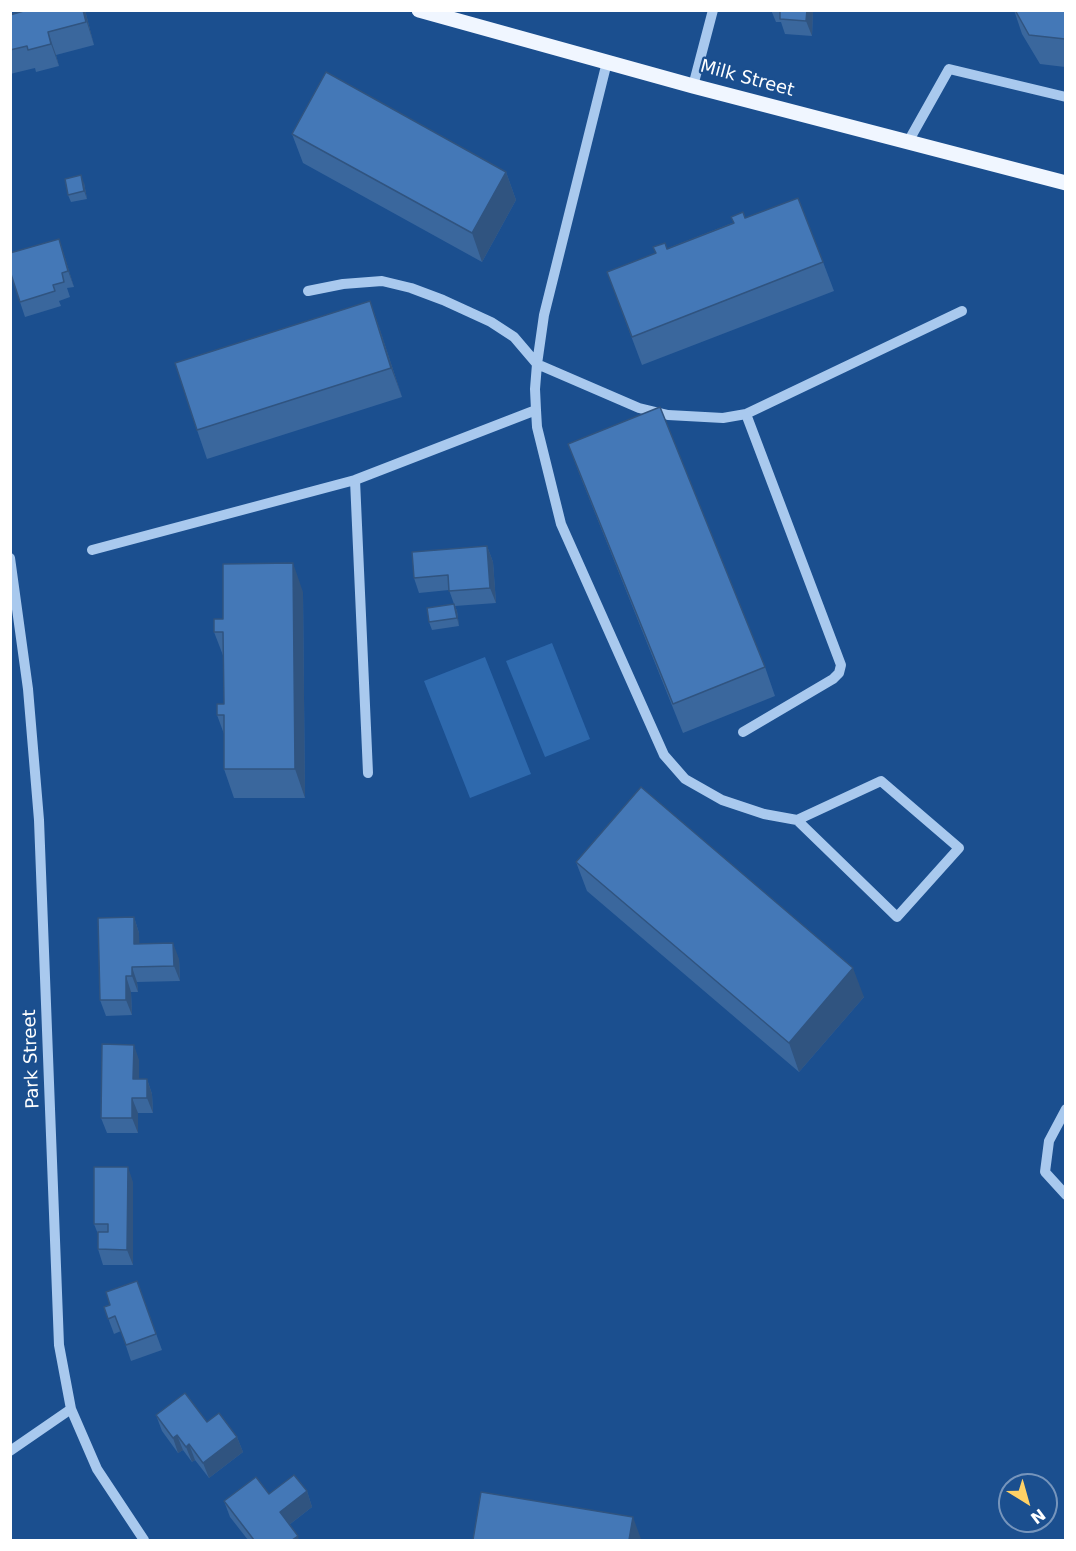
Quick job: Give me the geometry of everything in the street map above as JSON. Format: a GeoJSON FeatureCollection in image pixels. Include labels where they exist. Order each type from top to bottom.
{"type":"FeatureCollection","features":[{"type":"Feature","properties":{"kind":"main road","name":"Milk Street"},"geometry":{"type":"LineString","coordinates":[[419,10],[693,86],[1065,183]]}},
{"type":"Feature","properties":{"kind":"street"},"geometry":{"type":"LineString","coordinates":[[693,86],[713,10]]}},
{"type":"Feature","properties":{"kind":"street"},"geometry":{"type":"LineString","coordinates":[[607,62],[544,315],[535,389],[537,427],[561,524],[664,755],[685,779],[722,800],[764,814],[797,820],[897,916],[959,848],[881,781],[797,820]]}},
{"type":"Feature","properties":{"kind":"street"},"geometry":{"type":"LineString","coordinates":[[908,142],[949,69],[1065,97]]}},
{"type":"Feature","properties":{"kind":"street"},"geometry":{"type":"LineString","coordinates":[[308,291],[343,284],[382,281],[411,288],[491,322],[514,337],[537,364],[639,408],[668,415],[698,418],[723,418],[746,414],[962,310]]}},
{"type":"Feature","properties":{"kind":"street"},"geometry":{"type":"LineString","coordinates":[[92,550],[355,480],[536,410]]}},
{"type":"Feature","properties":{"kind":"street"},"geometry":{"type":"LineString","coordinates":[[743,732],[833,679],[839,674],[841,665],[746,414]]}},
{"type":"Feature","properties":{"kind":"street"},"geometry":{"type":"LineString","coordinates":[[355,480],[368,773]]}},
{"type":"Feature","properties":{"kind":"street","name":"Park Street"},"geometry":{"type":"LineString","coordinates":[[10,558],[21,624],[37,796],[59,1345],[71,1409],[97,1469],[144,1540]]}},
{"type":"Feature","properties":{"kind":"street"},"geometry":{"type":"LineString","coordinates":[[1065,1109],[1049,1141],[1045,1172],[1065,1195]]}},
{"type":"Feature","properties":{"kind":"street"},"geometry":{"type":"LineString","coordinates":[[10,1451],[71,1409]]}},
{"type":"Feature","properties":{"kind":"shaded area"},"geometry":{"type":"Polygon","coordinates":[[[552,643],[590,739],[545,757],[506,661],[552,643]]]}},
{"type":"Feature","properties":{"kind":"shaded area"},"geometry":{"type":"Polygon","coordinates":[[[485,657],[531,774],[470,798],[424,681],[485,657]]]}},
{"type":"Feature","properties":{"kind":"building"},"geometry":{"type":"Polygon","coordinates":[[[27,10],[83,10],[86,22],[48,32],[51,44],[28,50],[27,46],[10,50],[10,15],[27,10]]]}},
{"type":"Feature","properties":{"kind":"building"},"geometry":{"type":"Polygon","coordinates":[[[780,10],[807,10],[806,21],[780,19],[780,10]]]}},
{"type":"Feature","properties":{"kind":"building"},"geometry":{"type":"Polygon","coordinates":[[[1015,10],[1065,10],[1065,39],[1029,35],[1015,10]]]}},
{"type":"Feature","properties":{"kind":"building"},"geometry":{"type":"Polygon","coordinates":[[[326,72],[506,172],[472,233],[292,134],[326,72]]]}},
{"type":"Feature","properties":{"kind":"building"},"geometry":{"type":"Polygon","coordinates":[[[81,175],[84,191],[68,195],[65,179],[81,175]]]}},
{"type":"Feature","properties":{"kind":"building"},"geometry":{"type":"Polygon","coordinates":[[[798,198],[823,262],[632,337],[607,272],[656,253],[653,247],[665,243],[667,249],[734,223],[731,217],[743,212],[745,218],[798,198]]]}},
{"type":"Feature","properties":{"kind":"building"},"geometry":{"type":"Polygon","coordinates":[[[59,239],[68,271],[62,273],[64,282],[53,285],[55,291],[20,302],[10,271],[10,253],[59,239]]]}},
{"type":"Feature","properties":{"kind":"building"},"geometry":{"type":"Polygon","coordinates":[[[370,301],[391,368],[197,430],[175,363],[370,301]]]}},
{"type":"Feature","properties":{"kind":"building"},"geometry":{"type":"Polygon","coordinates":[[[660,407],[765,667],[673,704],[568,444],[660,407]]]}},
{"type":"Feature","properties":{"kind":"building"},"geometry":{"type":"Polygon","coordinates":[[[487,546],[490,588],[449,591],[448,575],[414,578],[412,552],[487,546]]]}},
{"type":"Feature","properties":{"kind":"building"},"geometry":{"type":"Polygon","coordinates":[[[293,563],[295,769],[224,769],[224,715],[217,715],[217,704],[224,704],[223,632],[214,632],[214,619],[223,619],[223,564],[293,563]]]}},
{"type":"Feature","properties":{"kind":"building"},"geometry":{"type":"Polygon","coordinates":[[[454,604],[457,618],[429,622],[427,608],[454,604]]]}},
{"type":"Feature","properties":{"kind":"building"},"geometry":{"type":"Polygon","coordinates":[[[641,787],[853,968],[789,1043],[576,862],[641,787]]]}},
{"type":"Feature","properties":{"kind":"building"},"geometry":{"type":"Polygon","coordinates":[[[134,917],[134,944],[173,943],[174,966],[132,967],[132,976],[126,976],[126,1000],[100,1000],[98,918],[134,917]]]}},
{"type":"Feature","properties":{"kind":"building"},"geometry":{"type":"Polygon","coordinates":[[[102,1044],[134,1045],[133,1079],[147,1079],[147,1098],[132,1098],[132,1118],[101,1118],[102,1044]]]}},
{"type":"Feature","properties":{"kind":"building"},"geometry":{"type":"Polygon","coordinates":[[[94,1167],[128,1167],[127,1250],[98,1249],[98,1232],[108,1232],[108,1224],[94,1224],[94,1167]]]}},
{"type":"Feature","properties":{"kind":"building"},"geometry":{"type":"Polygon","coordinates":[[[137,1281],[156,1334],[126,1345],[115,1316],[108,1319],[104,1307],[110,1305],[106,1292],[137,1281]]]}},
{"type":"Feature","properties":{"kind":"building"},"geometry":{"type":"Polygon","coordinates":[[[185,1393],[207,1422],[219,1413],[237,1437],[203,1463],[189,1444],[186,1447],[177,1435],[173,1438],[156,1415],[185,1393]]]}},
{"type":"Feature","properties":{"kind":"building"},"geometry":{"type":"Polygon","coordinates":[[[294,1475],[307,1491],[280,1512],[298,1536],[292,1540],[254,1540],[224,1501],[256,1477],[269,1494],[294,1475]]]}},
{"type":"Feature","properties":{"kind":"building"},"geometry":{"type":"Polygon","coordinates":[[[481,1492],[633,1517],[629,1540],[473,1540],[481,1492]]]}}]}
